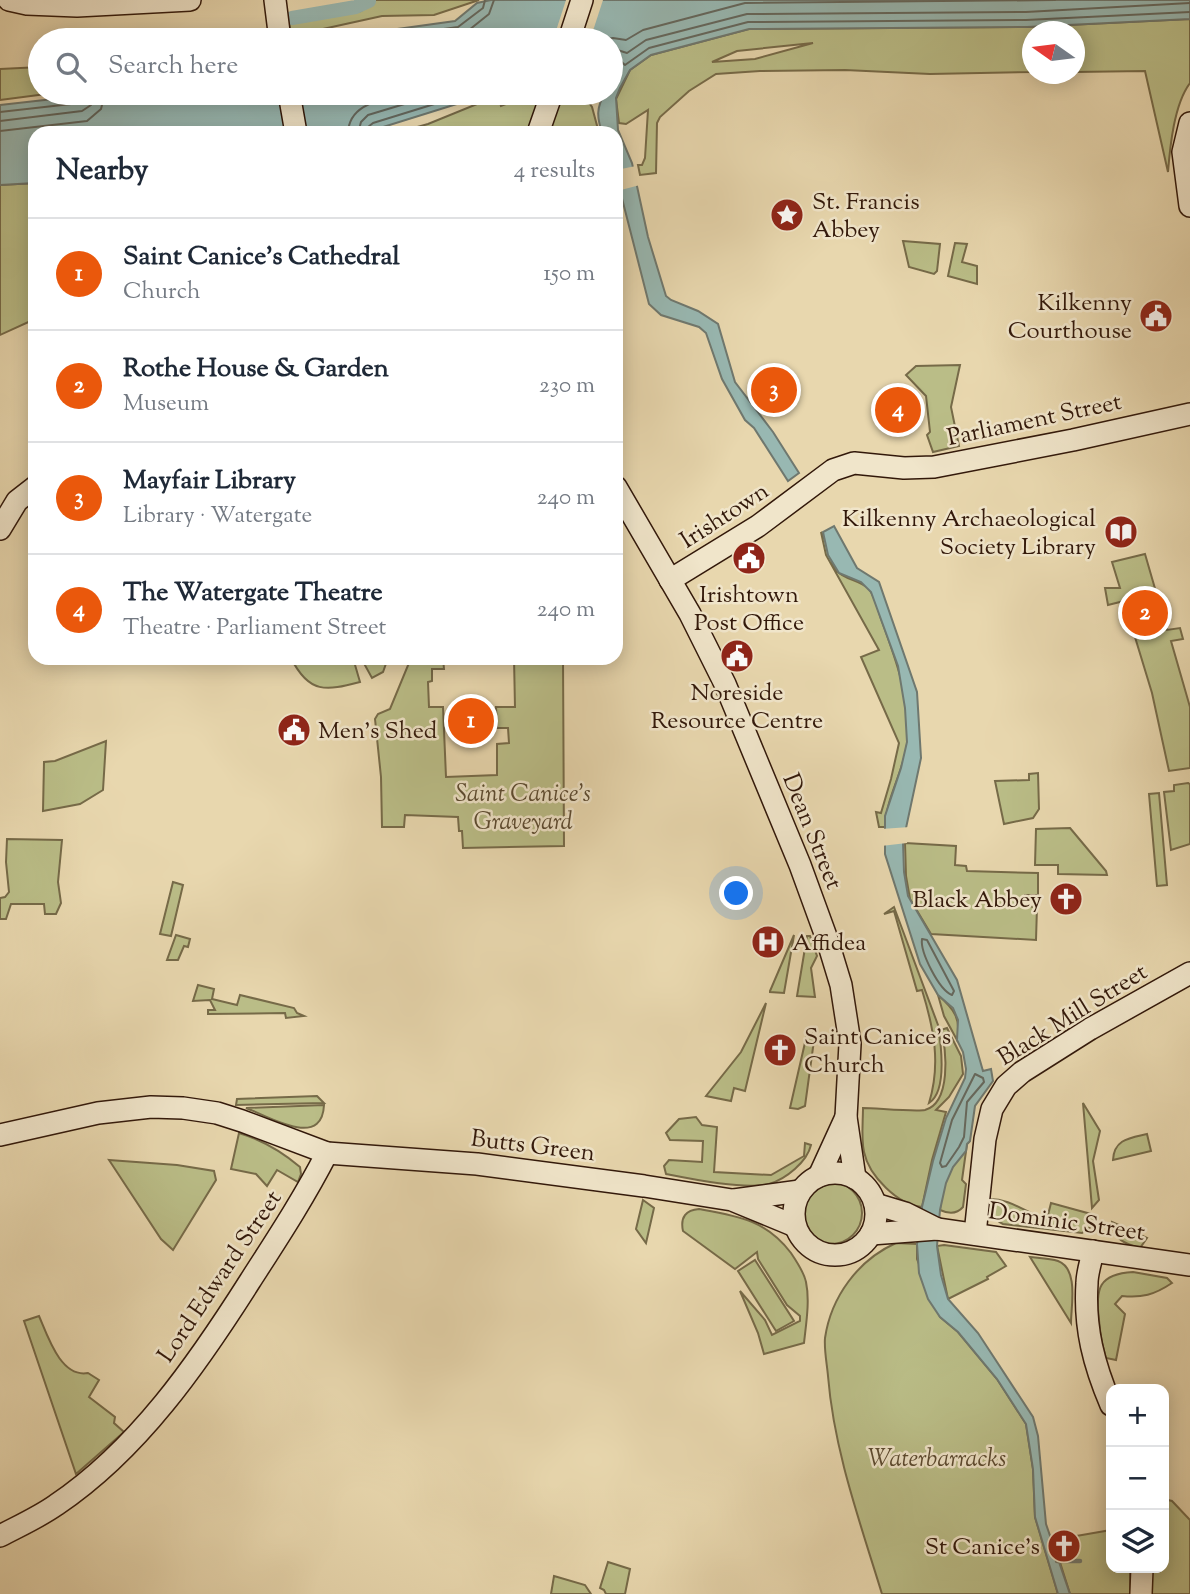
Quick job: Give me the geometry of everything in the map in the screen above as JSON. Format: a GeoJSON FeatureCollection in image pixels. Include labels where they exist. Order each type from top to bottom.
{"type":"FeatureCollection","features":[{"type":"Feature","properties":{"kind":"main road"},"geometry":{"type":"LineString","coordinates":[[9,0],[27,4],[77,6],[190,0]]}},
{"type":"Feature","properties":{"kind":"main road"},"geometry":{"type":"LineString","coordinates":[[275,0],[279,28]]}},
{"type":"Feature","properties":{"kind":"main road"},"geometry":{"type":"LineString","coordinates":[[573,28],[582,0]]}},
{"type":"Feature","properties":{"kind":"main road"},"geometry":{"type":"LineString","coordinates":[[291,105],[295,126]]}},
{"type":"Feature","properties":{"kind":"main road"},"geometry":{"type":"LineString","coordinates":[[540,126],[548,105]]}},
{"type":"Feature","properties":{"kind":"main road"},"geometry":{"type":"LineString","coordinates":[[1190,123],[1183,152],[1190,206]]}},
{"type":"Feature","properties":{"kind":"main road","name":"Parliament Street"},"geometry":{"type":"LineString","coordinates":[[804,492],[832,470],[845,465],[869,463],[904,468],[934,467],[1190,414]]}},
{"type":"Feature","properties":{"kind":"main road"},"geometry":{"type":"LineString","coordinates":[[0,529],[17,501],[28,492]]}},
{"type":"Feature","properties":{"kind":"main road","name":"Irishtown"},"geometry":{"type":"LineString","coordinates":[[670,580],[758,526],[804,492]]}},
{"type":"Feature","properties":{"kind":"main road","name":"Dean Street"},"geometry":{"type":"LineString","coordinates":[[623,498],[670,580],[724,684],[827,939],[841,985],[850,1044],[846,1117],[855,1178]]}},
{"type":"Feature","properties":{"kind":"main road","name":"Black Mill Street"},"geometry":{"type":"LineString","coordinates":[[975,1234],[985,1139],[992,1109],[1006,1086],[1022,1072],[1090,1029],[1190,972]]}},
{"type":"Feature","properties":{"kind":"main road","name":"Butts Green"},"geometry":{"type":"LineString","coordinates":[[0,1135],[97,1113],[171,1107],[217,1113],[327,1153],[477,1164],[732,1200],[795,1226]]}},
{"type":"Feature","properties":{"kind":"main road","name":"Dean Street"},"geometry":{"type":"LineString","coordinates":[[819,1176],[846,1117]]}},
{"type":"Feature","properties":{"kind":"main road","name":"Lord Edward Street"},"geometry":{"type":"LineString","coordinates":[[0,1536],[54,1507],[136,1435],[206,1351],[301,1203],[327,1153]]}},
{"type":"Feature","properties":{"kind":"main road"},"geometry":{"type":"LineString","coordinates":[[831,1173],[855,1178],[864,1185],[875,1204],[875,1224],[871,1234],[864,1244],[854,1251],[840,1256],[812,1250],[795,1226],[795,1202],[800,1191],[819,1176],[831,1173]]}},
{"type":"Feature","properties":{"kind":"main road","name":"Butts Green"},"geometry":{"type":"LineString","coordinates":[[732,1200],[800,1191]]}},
{"type":"Feature","properties":{"kind":"main road","name":"Dominic Street"},"geometry":{"type":"LineString","coordinates":[[875,1204],[910,1224],[1190,1265]]}},
{"type":"Feature","properties":{"kind":"main road","name":"Dominic Street"},"geometry":{"type":"LineString","coordinates":[[871,1234],[910,1224]]}},
{"type":"Feature","properties":{"kind":"main road"},"geometry":{"type":"LineString","coordinates":[[1093,1251],[1087,1280],[1086,1312],[1089,1342],[1106,1393]]}},
{"type":"Feature","properties":{"kind":"main road"},"geometry":{"type":"LineString","coordinates":[[1141,1594],[1142,1573]]}},
{"type":"Feature","properties":{"kind":"green space"},"geometry":{"type":"Polygon","coordinates":[[[373,0],[479,0],[434,15],[382,16],[327,28],[290,28],[289,23],[361,11],[373,0]]]}},
{"type":"Feature","properties":{"kind":"green space"},"geometry":{"type":"Polygon","coordinates":[[[1190,19],[1190,83],[1177,114],[1168,172],[1145,71],[1085,72],[1085,24],[1190,19]]]}},
{"type":"Feature","properties":{"kind":"green space"},"geometry":{"type":"Polygon","coordinates":[[[1022,27],[1022,72],[930,74],[845,70],[716,74],[689,91],[660,117],[657,123],[656,173],[640,175],[638,165],[642,165],[645,158],[648,110],[626,124],[619,123],[617,105],[623,105],[623,84],[630,70],[651,55],[749,29],[1022,27]],[[813,43],[737,51],[712,62],[755,59],[813,43]]]}},
{"type":"Feature","properties":{"kind":"green space"},"geometry":{"type":"Polygon","coordinates":[[[28,68],[28,96],[0,100],[0,69],[28,68]]]}},
{"type":"Feature","properties":{"kind":"green space"},"geometry":{"type":"Polygon","coordinates":[[[475,105],[591,105],[597,126],[421,126],[475,105]]]}},
{"type":"Feature","properties":{"kind":"green space"},"geometry":{"type":"Polygon","coordinates":[[[28,183],[28,322],[0,335],[0,185],[28,183]]]}},
{"type":"Feature","properties":{"kind":"green space"},"geometry":{"type":"Polygon","coordinates":[[[903,241],[940,244],[937,271],[934,274],[909,267],[903,241]]]}},
{"type":"Feature","properties":{"kind":"green space"},"geometry":{"type":"Polygon","coordinates":[[[955,243],[967,244],[962,262],[977,266],[977,284],[948,276],[955,243]]]}},
{"type":"Feature","properties":{"kind":"green space"},"geometry":{"type":"Polygon","coordinates":[[[960,365],[951,407],[959,446],[933,452],[927,435],[930,432],[926,396],[906,375],[916,366],[960,365]]]}},
{"type":"Feature","properties":{"kind":"green space"},"geometry":{"type":"Polygon","coordinates":[[[821,532],[837,571],[865,586],[873,596],[897,664],[905,696],[907,744],[888,806],[885,827],[879,827],[876,812],[881,813],[899,743],[861,657],[879,650],[826,555],[821,532]]]}},
{"type":"Feature","properties":{"kind":"green space"},"geometry":{"type":"Polygon","coordinates":[[[1145,554],[1167,630],[1180,628],[1183,639],[1171,641],[1190,707],[1190,768],[1169,771],[1152,693],[1124,601],[1108,605],[1105,588],[1120,588],[1112,562],[1145,554]]]}},
{"type":"Feature","properties":{"kind":"green space"},"geometry":{"type":"Polygon","coordinates":[[[295,665],[355,665],[360,682],[337,687],[320,687],[312,684],[295,665]]]}},
{"type":"Feature","properties":{"kind":"green space"},"geometry":{"type":"Polygon","coordinates":[[[365,665],[386,665],[383,672],[372,678],[365,665]]]}},
{"type":"Feature","properties":{"kind":"green space","name":"Saint Canice's Graveyard"},"geometry":{"type":"Polygon","coordinates":[[[408,665],[444,665],[444,669],[432,669],[432,681],[428,682],[429,707],[443,707],[446,777],[497,775],[497,744],[509,743],[508,728],[497,728],[496,707],[515,707],[514,665],[563,665],[564,846],[463,848],[458,817],[405,815],[404,827],[382,827],[381,777],[375,719],[378,714],[390,709],[408,665]]]}},
{"type":"Feature","properties":{"kind":"green space"},"geometry":{"type":"Polygon","coordinates":[[[106,741],[103,790],[80,804],[43,811],[44,762],[55,761],[106,741]]]}},
{"type":"Feature","properties":{"kind":"green space"},"geometry":{"type":"Polygon","coordinates":[[[1038,773],[1039,809],[1033,818],[1004,824],[995,781],[1029,780],[1029,774],[1038,773]]]}},
{"type":"Feature","properties":{"kind":"green space"},"geometry":{"type":"Polygon","coordinates":[[[1188,783],[1190,844],[1171,850],[1164,792],[1174,791],[1174,785],[1188,783]]]}},
{"type":"Feature","properties":{"kind":"green space"},"geometry":{"type":"Polygon","coordinates":[[[1159,793],[1167,885],[1157,886],[1149,794],[1159,793]]]}},
{"type":"Feature","properties":{"kind":"green space"},"geometry":{"type":"Polygon","coordinates":[[[1070,828],[1107,875],[1058,874],[1058,865],[1035,865],[1036,829],[1070,828]]]}},
{"type":"Feature","properties":{"kind":"green space"},"geometry":{"type":"Polygon","coordinates":[[[7,839],[62,840],[58,882],[61,903],[56,914],[45,914],[44,904],[11,904],[6,919],[0,919],[0,898],[9,892],[7,839]]]}},
{"type":"Feature","properties":{"kind":"green space"},"geometry":{"type":"Polygon","coordinates":[[[905,843],[956,846],[955,865],[966,866],[967,871],[1038,873],[1038,895],[1025,895],[1025,906],[1037,907],[1036,940],[931,934],[910,899],[905,843]]]}},
{"type":"Feature","properties":{"kind":"green space"},"geometry":{"type":"Polygon","coordinates":[[[173,882],[183,885],[171,936],[160,934],[173,882]]]}},
{"type":"Feature","properties":{"kind":"green space"},"geometry":{"type":"Polygon","coordinates":[[[894,907],[938,1025],[941,1078],[935,1097],[929,1103],[935,1074],[933,1033],[922,990],[917,991],[894,911],[884,914],[894,907]]]}},
{"type":"Feature","properties":{"kind":"green space"},"geometry":{"type":"Polygon","coordinates":[[[176,935],[190,939],[188,947],[184,946],[178,960],[167,960],[176,935]]]}},
{"type":"Feature","properties":{"kind":"green space"},"geometry":{"type":"Polygon","coordinates":[[[794,935],[784,993],[770,992],[770,991],[794,935]]]}},
{"type":"Feature","properties":{"kind":"green space"},"geometry":{"type":"Polygon","coordinates":[[[807,936],[810,936],[817,956],[811,968],[815,997],[797,996],[807,936]]]}},
{"type":"Feature","properties":{"kind":"green space"},"geometry":{"type":"Polygon","coordinates":[[[198,985],[214,989],[212,999],[237,1005],[240,995],[294,1008],[304,1016],[286,1018],[285,1013],[208,1014],[208,1010],[215,1010],[210,1000],[193,1001],[198,985]]]}},
{"type":"Feature","properties":{"kind":"green space"},"geometry":{"type":"Polygon","coordinates":[[[938,995],[955,1015],[958,1026],[957,1040],[944,1016],[938,995]]]}},
{"type":"Feature","properties":{"kind":"green space"},"geometry":{"type":"Polygon","coordinates":[[[766,1003],[745,1091],[734,1088],[731,1101],[706,1096],[741,1052],[766,1003]]]}},
{"type":"Feature","properties":{"kind":"green space"},"geometry":{"type":"Polygon","coordinates":[[[947,1028],[961,1056],[963,1074],[949,1097],[936,1110],[946,1112],[922,1207],[894,1195],[872,1170],[863,1147],[863,1108],[925,1110],[933,1105],[943,1087],[945,1050],[941,1030],[947,1028]]]}},
{"type":"Feature","properties":{"kind":"green space"},"geometry":{"type":"Polygon","coordinates":[[[815,1033],[805,1106],[790,1108],[807,1034],[815,1033]]]}},
{"type":"Feature","properties":{"kind":"green space"},"geometry":{"type":"Polygon","coordinates":[[[317,1096],[324,1103],[236,1105],[237,1099],[317,1096]]]}},
{"type":"Feature","properties":{"kind":"green space"},"geometry":{"type":"Polygon","coordinates":[[[1083,1103],[1100,1131],[1093,1161],[1099,1200],[1092,1208],[1083,1103]]]}},
{"type":"Feature","properties":{"kind":"green space"},"geometry":{"type":"Polygon","coordinates":[[[324,1105],[321,1118],[314,1126],[304,1128],[280,1122],[246,1108],[324,1105]]]}},
{"type":"Feature","properties":{"kind":"green space"},"geometry":{"type":"Polygon","coordinates":[[[696,1117],[702,1125],[717,1127],[714,1172],[771,1175],[804,1156],[805,1143],[811,1145],[805,1158],[795,1169],[769,1184],[732,1185],[666,1174],[664,1166],[669,1160],[702,1162],[703,1141],[670,1140],[666,1133],[679,1119],[696,1117]]]}},
{"type":"Feature","properties":{"kind":"green space"},"geometry":{"type":"Polygon","coordinates":[[[239,1133],[271,1147],[300,1167],[298,1182],[277,1170],[267,1186],[256,1174],[231,1169],[239,1133]]]}},
{"type":"Feature","properties":{"kind":"green space"},"geometry":{"type":"Polygon","coordinates":[[[1147,1134],[1151,1151],[1113,1160],[1120,1144],[1129,1138],[1147,1134]]]}},
{"type":"Feature","properties":{"kind":"green space"},"geometry":{"type":"Polygon","coordinates":[[[970,1141],[967,1144],[962,1180],[966,1184],[963,1207],[953,1213],[940,1210],[945,1156],[970,1141]]]}},
{"type":"Feature","properties":{"kind":"green space"},"geometry":{"type":"Polygon","coordinates":[[[109,1160],[177,1165],[214,1171],[216,1180],[173,1250],[161,1239],[109,1160]]]}},
{"type":"Feature","properties":{"kind":"green space"},"geometry":{"type":"Polygon","coordinates":[[[825,1182],[837,1182],[853,1191],[860,1201],[860,1225],[853,1235],[837,1244],[825,1244],[814,1239],[805,1230],[800,1219],[800,1207],[805,1196],[814,1187],[825,1182]]]}},
{"type":"Feature","properties":{"kind":"green space"},"geometry":{"type":"Polygon","coordinates":[[[990,1199],[1005,1201],[1047,1219],[1051,1203],[1095,1217],[1092,1226],[1082,1233],[1003,1224],[992,1214],[990,1199]]]}},
{"type":"Feature","properties":{"kind":"green space"},"geometry":{"type":"Polygon","coordinates":[[[643,1200],[654,1208],[646,1243],[636,1229],[643,1200]]]}},
{"type":"Feature","properties":{"kind":"green space"},"geometry":{"type":"Polygon","coordinates":[[[699,1209],[739,1217],[761,1226],[772,1233],[791,1253],[806,1282],[804,1343],[764,1354],[740,1291],[765,1320],[772,1335],[800,1321],[800,1316],[787,1305],[758,1259],[757,1252],[735,1269],[683,1231],[682,1222],[685,1215],[699,1209]]]}},
{"type":"Feature","properties":{"kind":"green space"},"geometry":{"type":"Polygon","coordinates":[[[1112,1222],[1147,1238],[1140,1248],[1129,1245],[1117,1237],[1112,1222]]]}},
{"type":"Feature","properties":{"kind":"green space","name":"Waterbarracks"},"geometry":{"type":"Polygon","coordinates":[[[896,1243],[917,1244],[917,1259],[940,1317],[958,1332],[997,1379],[1026,1424],[1033,1469],[1035,1517],[1058,1594],[882,1594],[842,1459],[831,1404],[825,1338],[833,1308],[848,1282],[870,1259],[896,1243]]]}},
{"type":"Feature","properties":{"kind":"green space"},"geometry":{"type":"Polygon","coordinates":[[[937,1246],[996,1252],[1006,1266],[987,1277],[988,1279],[948,1299],[937,1246]]]}},
{"type":"Feature","properties":{"kind":"green space"},"geometry":{"type":"Polygon","coordinates":[[[1030,1257],[1058,1261],[1065,1265],[1072,1289],[1071,1323],[1030,1257]]]}},
{"type":"Feature","properties":{"kind":"green space"},"geometry":{"type":"Polygon","coordinates":[[[755,1260],[794,1321],[776,1331],[738,1271],[755,1260]]]}},
{"type":"Feature","properties":{"kind":"green space"},"geometry":{"type":"Polygon","coordinates":[[[1133,1272],[1167,1278],[1172,1283],[1148,1295],[1122,1296],[1115,1304],[1125,1314],[1116,1360],[1106,1358],[1099,1325],[1099,1291],[1106,1280],[1113,1276],[1133,1272]]]}},
{"type":"Feature","properties":{"kind":"green space"},"geometry":{"type":"Polygon","coordinates":[[[39,1316],[51,1345],[63,1363],[70,1369],[88,1373],[99,1380],[89,1397],[115,1417],[114,1423],[124,1432],[76,1474],[24,1321],[39,1316]]]}},
{"type":"Feature","properties":{"kind":"green space"},"geometry":{"type":"Polygon","coordinates":[[[1169,1500],[1190,1520],[1190,1594],[1150,1594],[1150,1573],[1169,1573],[1169,1500]]]}},
{"type":"Feature","properties":{"kind":"green space"},"geometry":{"type":"Polygon","coordinates":[[[1106,1531],[1106,1573],[1130,1573],[1130,1594],[1070,1594],[1053,1540],[1106,1531]]]}},
{"type":"Feature","properties":{"kind":"green space"},"geometry":{"type":"Polygon","coordinates":[[[608,1562],[630,1569],[625,1594],[606,1594],[600,1588],[608,1562]]]}},
{"type":"Feature","properties":{"kind":"green space"},"geometry":{"type":"Polygon","coordinates":[[[554,1576],[585,1585],[591,1594],[551,1594],[554,1576]]]}},
{"type":"Feature","properties":{"kind":"water"},"geometry":{"type":"Polygon","coordinates":[[[491,0],[1190,0],[1190,19],[1085,24],[1085,21],[1022,21],[1022,27],[749,29],[651,55],[630,70],[623,83],[623,28],[404,28],[455,21],[477,3],[491,0]]]}},
{"type":"Feature","properties":{"kind":"water"},"geometry":{"type":"Polygon","coordinates":[[[28,102],[28,105],[454,105],[386,126],[28,126],[28,183],[0,185],[0,105],[28,102]]]}},
{"type":"Feature","properties":{"kind":"water"},"geometry":{"type":"Polygon","coordinates":[[[600,105],[616,105],[618,126],[600,126],[600,105]]]}},
{"type":"Feature","properties":{"kind":"water"},"geometry":{"type":"Polygon","coordinates":[[[623,142],[632,163],[648,237],[666,296],[718,324],[735,382],[773,432],[799,473],[788,481],[754,428],[745,420],[722,379],[706,333],[699,327],[661,315],[649,304],[623,202],[623,142]]]}},
{"type":"Feature","properties":{"kind":"water"},"geometry":{"type":"Polygon","coordinates":[[[834,526],[857,568],[879,582],[917,692],[921,758],[903,842],[908,896],[957,980],[983,1071],[991,1069],[993,1081],[975,1106],[970,1141],[946,1183],[940,1210],[937,1246],[941,1275],[948,1299],[978,1333],[1033,1417],[1038,1436],[1046,1524],[1070,1594],[1058,1594],[1035,1517],[1033,1469],[1026,1424],[997,1379],[958,1332],[940,1317],[928,1299],[919,1273],[917,1244],[922,1207],[946,1118],[965,1078],[966,1069],[963,1052],[957,1040],[958,1020],[953,1008],[938,995],[920,964],[885,854],[885,816],[907,742],[898,666],[871,592],[861,582],[839,573],[828,555],[823,532],[834,526]]]}},
{"type":"Feature","properties":{"kind":"pier"},"geometry":{"type":"Polygon","coordinates":[[[566,0],[603,0],[594,28],[557,28],[566,0]]]}},
{"type":"Feature","properties":{"kind":"pier"},"geometry":{"type":"Polygon","coordinates":[[[636,166],[640,185],[623,189],[623,169],[636,166]]]}},
{"type":"Feature","properties":{"kind":"pier"},"geometry":{"type":"Polygon","coordinates":[[[910,827],[907,843],[881,846],[881,829],[910,827]]]}},
{"type":"Feature","properties":{"kind":"waterway"},"geometry":{"type":"LineString","coordinates":[[292,18],[356,7],[369,1]]}},
{"type":"Feature","properties":{"kind":"waterway"},"geometry":{"type":"LineString","coordinates":[[1057,1561],[1080,1561]]}},
{"type":"Feature","properties":{"kind":"place","name":"St. Francis Abbey"},"geometry":{"type":"Point","coordinates":[787,215]}},
{"type":"Feature","properties":{"kind":"place","name":"Kilkenny Courthouse"},"geometry":{"type":"Point","coordinates":[1156,316]}},
{"type":"Feature","properties":{"kind":"place","name":"Mayfair Library"},"geometry":{"type":"Point","coordinates":[774,390]}},
{"type":"Feature","properties":{"kind":"place","name":"The Watergate Theatre"},"geometry":{"type":"Point","coordinates":[898,410]}},
{"type":"Feature","properties":{"kind":"place","name":"Kilkenny Archaeological Society Library"},"geometry":{"type":"Point","coordinates":[1121,532]}},
{"type":"Feature","properties":{"kind":"place","name":"Irishtown Post Office"},"geometry":{"type":"Point","coordinates":[749,558]}},
{"type":"Feature","properties":{"kind":"place","name":"Rothe House & Garden"},"geometry":{"type":"Point","coordinates":[1145,613]}},
{"type":"Feature","properties":{"kind":"place","name":"Noreside Resource Centre"},"geometry":{"type":"Point","coordinates":[737,656]}},
{"type":"Feature","properties":{"kind":"place","name":"Saint Canice's Cathedral"},"geometry":{"type":"Point","coordinates":[471,721]}},
{"type":"Feature","properties":{"kind":"place","name":"Men's Shed"},"geometry":{"type":"Point","coordinates":[294,730]}},
{"type":"Feature","properties":{"kind":"place","name":"Black Abbey"},"geometry":{"type":"Point","coordinates":[1066,899]}},
{"type":"Feature","properties":{"kind":"place","name":"Affidea"},"geometry":{"type":"Point","coordinates":[768,942]}},
{"type":"Feature","properties":{"kind":"place","name":"Saint Canice's Church"},"geometry":{"type":"Point","coordinates":[780,1050]}},
{"type":"Feature","properties":{"kind":"place","name":"St Canice's"},"geometry":{"type":"Point","coordinates":[1064,1546]}}]}
